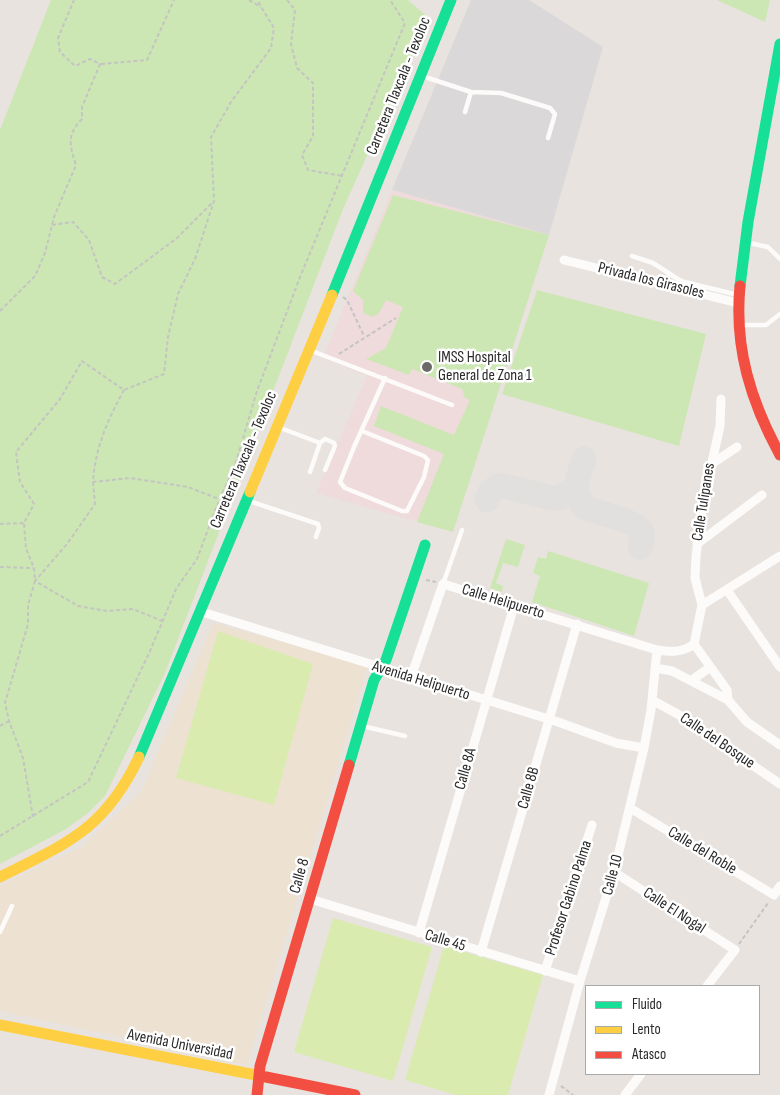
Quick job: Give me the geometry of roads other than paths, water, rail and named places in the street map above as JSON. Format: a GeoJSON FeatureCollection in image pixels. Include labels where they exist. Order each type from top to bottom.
{"type":"FeatureCollection","features":[{"type":"Feature","properties":{"kind":"main road","name":"Carretera Tlaxcala - Texoloc"},"geometry":{"type":"LineString","coordinates":[[0,877],[42,856],[85,830],[111,806],[125,786],[142,750],[308,349],[334,291],[450,0]]}},
{"type":"Feature","properties":{"kind":"main road"},"geometry":{"type":"LineString","coordinates":[[779,449],[748,383],[738,325],[738,299],[744,241],[780,44]]}},
{"type":"Feature","properties":{"kind":"main road","name":"Calle 8"},"geometry":{"type":"LineString","coordinates":[[257,1095],[258,1077],[374,680],[382,669],[425,545]]}},
{"type":"Feature","properties":{"kind":"main road","name":"Avenida Universidad"},"geometry":{"type":"LineString","coordinates":[[0,1025],[355,1095]]}},
{"type":"Feature","properties":{"kind":"street","name":"Privada los Girasoles"},"geometry":{"type":"LineString","coordinates":[[564,260],[738,299]]}},
{"type":"Feature","properties":{"kind":"street","name":"Calle Tulipanes"},"geometry":{"type":"LineString","coordinates":[[702,605],[695,578],[697,544],[710,465],[720,426],[721,399]]}},
{"type":"Feature","properties":{"kind":"street"},"geometry":{"type":"LineString","coordinates":[[710,465],[737,447]]}},
{"type":"Feature","properties":{"kind":"street"},"geometry":{"type":"LineString","coordinates":[[697,544],[762,496]]}},
{"type":"Feature","properties":{"kind":"street"},"geometry":{"type":"LineString","coordinates":[[728,700],[727,690],[709,668],[694,644],[702,605],[779,559]]}},
{"type":"Feature","properties":{"kind":"street","name":"Calle Helipuerto"},"geometry":{"type":"LineString","coordinates":[[411,678],[443,584],[578,624],[657,650],[679,652],[694,644]]}},
{"type":"Feature","properties":{"kind":"street"},"geometry":{"type":"LineString","coordinates":[[727,590],[780,667]]}},
{"type":"Feature","properties":{"kind":"street","name":"Calle 8A"},"geometry":{"type":"LineString","coordinates":[[419,933],[514,606]]}},
{"type":"Feature","properties":{"kind":"street","name":"Avenida Helipuerto"},"geometry":{"type":"LineString","coordinates":[[199,611],[548,719],[623,745],[644,748]]}},
{"type":"Feature","properties":{"kind":"street","name":"Calle 8B"},"geometry":{"type":"LineString","coordinates":[[481,952],[548,719],[578,624]]}},
{"type":"Feature","properties":{"kind":"street","name":"Calle 10"},"geometry":{"type":"LineString","coordinates":[[549,1095],[580,981],[614,872],[630,808],[644,748],[652,700],[657,650]]}},
{"type":"Feature","properties":{"kind":"street"},"geometry":{"type":"LineString","coordinates":[[655,668],[672,671],[728,700],[747,722],[780,746]]}},
{"type":"Feature","properties":{"kind":"street"},"geometry":{"type":"LineString","coordinates":[[692,680],[709,668]]}},
{"type":"Feature","properties":{"kind":"street","name":"Calle del Bosque"},"geometry":{"type":"LineString","coordinates":[[652,700],[780,784]]}},
{"type":"Feature","properties":{"kind":"street","name":"Calle del Roble"},"geometry":{"type":"LineString","coordinates":[[630,808],[774,895],[780,886]]}},
{"type":"Feature","properties":{"kind":"street","name":"Profesor Gabino Palma"},"geometry":{"type":"LineString","coordinates":[[545,971],[592,825]]}},
{"type":"Feature","properties":{"kind":"street","name":"Calle El Nogal"},"geometry":{"type":"LineString","coordinates":[[614,872],[735,950],[708,985]]}},
{"type":"Feature","properties":{"kind":"street","name":"Calle 45"},"geometry":{"type":"LineString","coordinates":[[310,899],[580,981]]}},
{"type":"Feature","properties":{"kind":"street"},"geometry":{"type":"LineString","coordinates":[[625,1095],[640,1075]]}},
{"type":"Feature","properties":{"kind":"lane"},"geometry":{"type":"LineString","coordinates":[[420,75],[471,92],[501,93],[552,109],[554,116],[548,138]]}},
{"type":"Feature","properties":{"kind":"lane"},"geometry":{"type":"LineString","coordinates":[[465,112],[471,92]]}},
{"type":"Feature","properties":{"kind":"lane"},"geometry":{"type":"LineString","coordinates":[[744,241],[768,247],[780,259]]}},
{"type":"Feature","properties":{"kind":"lane"},"geometry":{"type":"LineString","coordinates":[[632,256],[653,263],[681,281],[738,299]]}},
{"type":"Feature","properties":{"kind":"lane"},"geometry":{"type":"LineString","coordinates":[[738,325],[766,325],[780,314]]}},
{"type":"Feature","properties":{"kind":"lane"},"geometry":{"type":"LineString","coordinates":[[308,349],[452,405]]}},
{"type":"Feature","properties":{"kind":"lane"},"geometry":{"type":"LineString","coordinates":[[362,432],[424,456],[428,460],[424,477],[411,507],[407,511],[402,511],[341,485],[341,479],[385,378]]}},
{"type":"Feature","properties":{"kind":"lane"},"geometry":{"type":"LineString","coordinates":[[277,426],[320,443]]}},
{"type":"Feature","properties":{"kind":"lane"},"geometry":{"type":"LineString","coordinates":[[310,472],[320,443],[327,439],[336,446],[325,470]]}},
{"type":"Feature","properties":{"kind":"lane"},"geometry":{"type":"LineString","coordinates":[[245,500],[318,524],[319,528],[316,537]]}},
{"type":"Feature","properties":{"kind":"lane"},"geometry":{"type":"LineString","coordinates":[[443,584],[462,530]]}},
{"type":"Feature","properties":{"kind":"lane"},"geometry":{"type":"LineString","coordinates":[[361,726],[405,736]]}},
{"type":"Feature","properties":{"kind":"lane"},"geometry":{"type":"LineString","coordinates":[[0,932],[12,906]]}},
{"type":"Feature","properties":{"kind":"place","name":"IMSS Hospital General de Zona 1"},"geometry":{"type":"Point","coordinates":[427,367]}}]}
